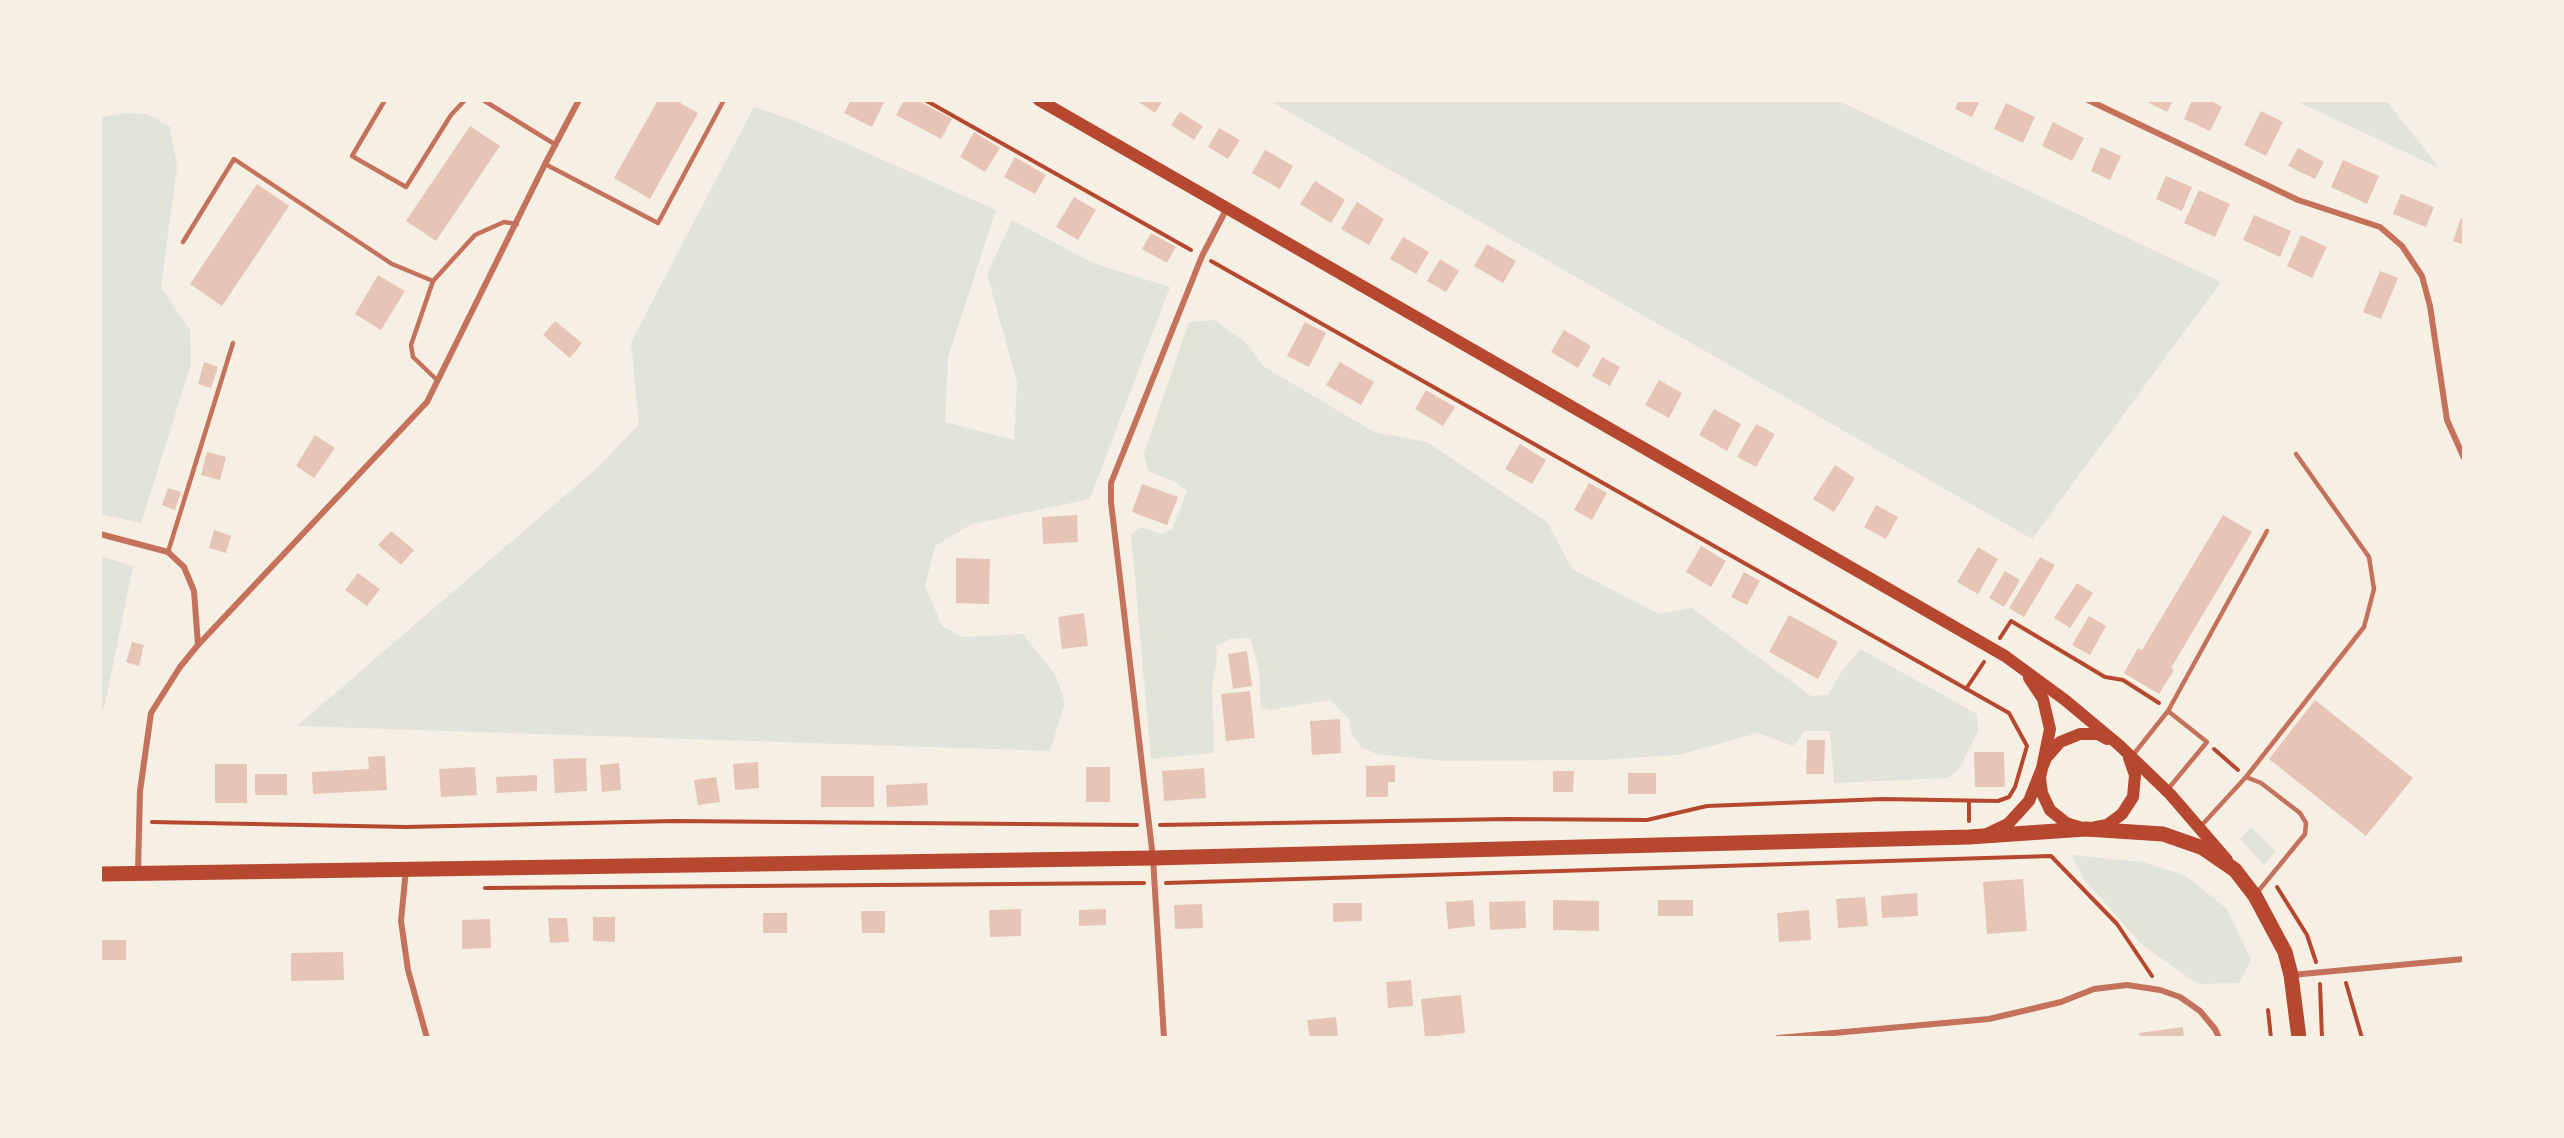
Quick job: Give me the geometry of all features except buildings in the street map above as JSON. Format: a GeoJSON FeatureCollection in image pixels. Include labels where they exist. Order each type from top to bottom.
{"type":"FeatureCollection","features":[{"type":"Feature","properties":{"kind":"main road"},"geometry":{"type":"LineString","coordinates":[[1039,100],[2005,656],[2065,700],[2119,745],[2166,791],[2200,827],[2255,896],[2284,952],[2290,975],[2299,1038]]}},
{"type":"Feature","properties":{"kind":"main road"},"geometry":{"type":"LineString","coordinates":[[2005,656],[2032,680],[2043,699],[2050,729],[2046,758],[2040,778],[2042,794],[2050,810],[2066,823],[2086,829],[2163,834],[2203,848],[2235,870]]}},
{"type":"Feature","properties":{"kind":"main road"},"geometry":{"type":"LineString","coordinates":[[100,874],[1153,858],[1977,837],[2086,829],[2107,825],[2122,814],[2133,797],[2135,775],[2131,760],[2119,745],[2098,734],[2080,734],[2060,742],[2046,758],[2029,801],[2019,814],[2008,824],[1977,837]]}},
{"type":"Feature","properties":{"kind":"street"},"geometry":{"type":"LineString","coordinates":[[138,872],[138,822],[151,713],[198,645],[427,402],[579,100]]}},
{"type":"Feature","properties":{"kind":"street"},"geometry":{"type":"LineString","coordinates":[[2088,100],[2298,200],[2380,227],[2402,246],[2422,276],[2430,306],[2447,420],[2463,458]]}},
{"type":"Feature","properties":{"kind":"street"},"geometry":{"type":"LineString","coordinates":[[1164,1038],[1153,858],[1111,502],[1112,483],[1202,256],[1227,207]]}},
{"type":"Feature","properties":{"kind":"street"},"geometry":{"type":"LineString","coordinates":[[100,534],[168,552],[184,567],[194,591],[198,645]]}},
{"type":"Feature","properties":{"kind":"street"},"geometry":{"type":"LineString","coordinates":[[406,868],[401,921],[408,970],[427,1038]]}},
{"type":"Feature","properties":{"kind":"street"},"geometry":{"type":"LineString","coordinates":[[2290,975],[2463,959]]}},
{"type":"Feature","properties":{"kind":"street"},"geometry":{"type":"LineString","coordinates":[[1778,1038],[1989,1019],[2061,1002],[2094,989],[2127,985],[2160,990],[2180,997],[2200,1011],[2216,1029],[2219,1038]]}},
{"type":"Feature","properties":{"kind":"lane"},"geometry":{"type":"LineString","coordinates":[[385,100],[352,156],[406,187],[451,115],[465,100]]}},
{"type":"Feature","properties":{"kind":"lane"},"geometry":{"type":"LineString","coordinates":[[483,100],[556,144]]}},
{"type":"Feature","properties":{"kind":"lane"},"geometry":{"type":"LineString","coordinates":[[545,164],[658,223],[724,100]]}},
{"type":"Feature","properties":{"kind":"lane"},"geometry":{"type":"LineString","coordinates":[[183,242],[234,159],[392,264],[433,281]]}},
{"type":"Feature","properties":{"kind":"lane"},"geometry":{"type":"LineString","coordinates":[[437,380],[412,357],[411,345],[433,281],[475,235],[504,222],[517,224]]}},
{"type":"Feature","properties":{"kind":"lane"},"geometry":{"type":"LineString","coordinates":[[168,552],[233,343]]}},
{"type":"Feature","properties":{"kind":"lane"},"geometry":{"type":"LineString","coordinates":[[2200,827],[2246,777],[2364,627],[2374,589],[2369,557],[2296,454]]}},
{"type":"Feature","properties":{"kind":"lane"},"geometry":{"type":"LineString","coordinates":[[2131,756],[2168,711],[2267,531]]}},
{"type":"Feature","properties":{"kind":"lane"},"geometry":{"type":"LineString","coordinates":[[2166,791],[2207,742],[2168,711]]}},
{"type":"Feature","properties":{"kind":"lane"},"geometry":{"type":"LineString","coordinates":[[2246,777],[2261,783],[2300,813],[2306,823],[2305,834],[2255,896]]}},
{"type":"Feature","properties":{"kind":"path"},"geometry":{"type":"LineString","coordinates":[[138,822],[406,827],[674,820],[1149,825],[1508,819],[1647,820],[1707,806],[1883,799],[1998,801],[2009,797],[2015,788],[2027,746],[2009,713],[925,100]]}},
{"type":"Feature","properties":{"kind":"path"},"geometry":{"type":"LineString","coordinates":[[2106,677],[2123,680],[2168,711]]}},
{"type":"Feature","properties":{"kind":"path"},"geometry":{"type":"LineString","coordinates":[[2207,742],[2246,777]]}},
{"type":"Feature","properties":{"kind":"path"},"geometry":{"type":"LineString","coordinates":[[476,888],[1154,883],[2051,856],[2117,924],[2160,990]]}},
{"type":"Feature","properties":{"kind":"path"},"geometry":{"type":"LineString","coordinates":[[2270,878],[2307,935],[2320,973],[2322,1038]]}},
{"type":"Feature","properties":{"kind":"path"},"geometry":{"type":"LineString","coordinates":[[2343,970],[2362,1038]]}},
{"type":"Feature","properties":{"kind":"path"},"geometry":{"type":"LineString","coordinates":[[2268,1010],[2271,1038]]}},
{"type":"Feature","properties":{"kind":"shaded area"},"geometry":{"type":"Polygon","coordinates":[[[1270,101],[1839,101],[2221,282],[2032,539],[1270,101]]]}},
{"type":"Feature","properties":{"kind":"shaded area"},"geometry":{"type":"Polygon","coordinates":[[[2296,101],[2387,101],[2439,168],[2296,101]]]}},
{"type":"Feature","properties":{"kind":"shaded area"},"geometry":{"type":"Polygon","coordinates":[[[754,107],[793,120],[996,210],[948,357],[945,422],[1014,440],[1017,382],[987,274],[1012,220],[1093,263],[1170,287],[1090,499],[972,524],[935,546],[925,586],[942,626],[962,637],[1023,634],[1056,676],[1065,703],[1050,751],[297,726],[598,467],[639,424],[631,342],[754,107]]]}},
{"type":"Feature","properties":{"kind":"shaded area"},"geometry":{"type":"Polygon","coordinates":[[[122,113],[148,114],[170,127],[177,167],[161,288],[190,330],[191,364],[141,523],[100,514],[101,117],[122,113]]]}},
{"type":"Feature","properties":{"kind":"shaded area"},"geometry":{"type":"Polygon","coordinates":[[[1215,320],[1245,342],[1263,366],[1374,432],[1427,442],[1547,522],[1572,569],[1659,614],[1692,608],[1811,696],[1828,695],[1842,671],[1860,649],[1977,714],[1978,731],[1959,769],[1948,778],[1834,783],[1830,731],[1805,731],[1793,746],[1758,733],[1678,755],[1602,760],[1442,761],[1377,754],[1362,748],[1352,734],[1349,719],[1330,700],[1269,710],[1261,707],[1259,670],[1250,638],[1230,639],[1216,646],[1217,660],[1212,685],[1214,753],[1151,759],[1131,534],[1141,527],[1161,534],[1172,530],[1187,491],[1175,482],[1148,471],[1144,453],[1189,322],[1215,320]]]}},
{"type":"Feature","properties":{"kind":"shaded area"},"geometry":{"type":"Polygon","coordinates":[[[101,556],[133,566],[104,709],[101,709],[101,556]]]}},
{"type":"Feature","properties":{"kind":"shaded area"},"geometry":{"type":"Polygon","coordinates":[[[2251,827],[2275,851],[2264,865],[2240,839],[2251,827]]]}},
{"type":"Feature","properties":{"kind":"shaded area"},"geometry":{"type":"Polygon","coordinates":[[[2071,855],[2143,862],[2186,876],[2227,909],[2251,960],[2239,983],[2198,984],[2142,945],[2084,879],[2071,855]]]}}]}
